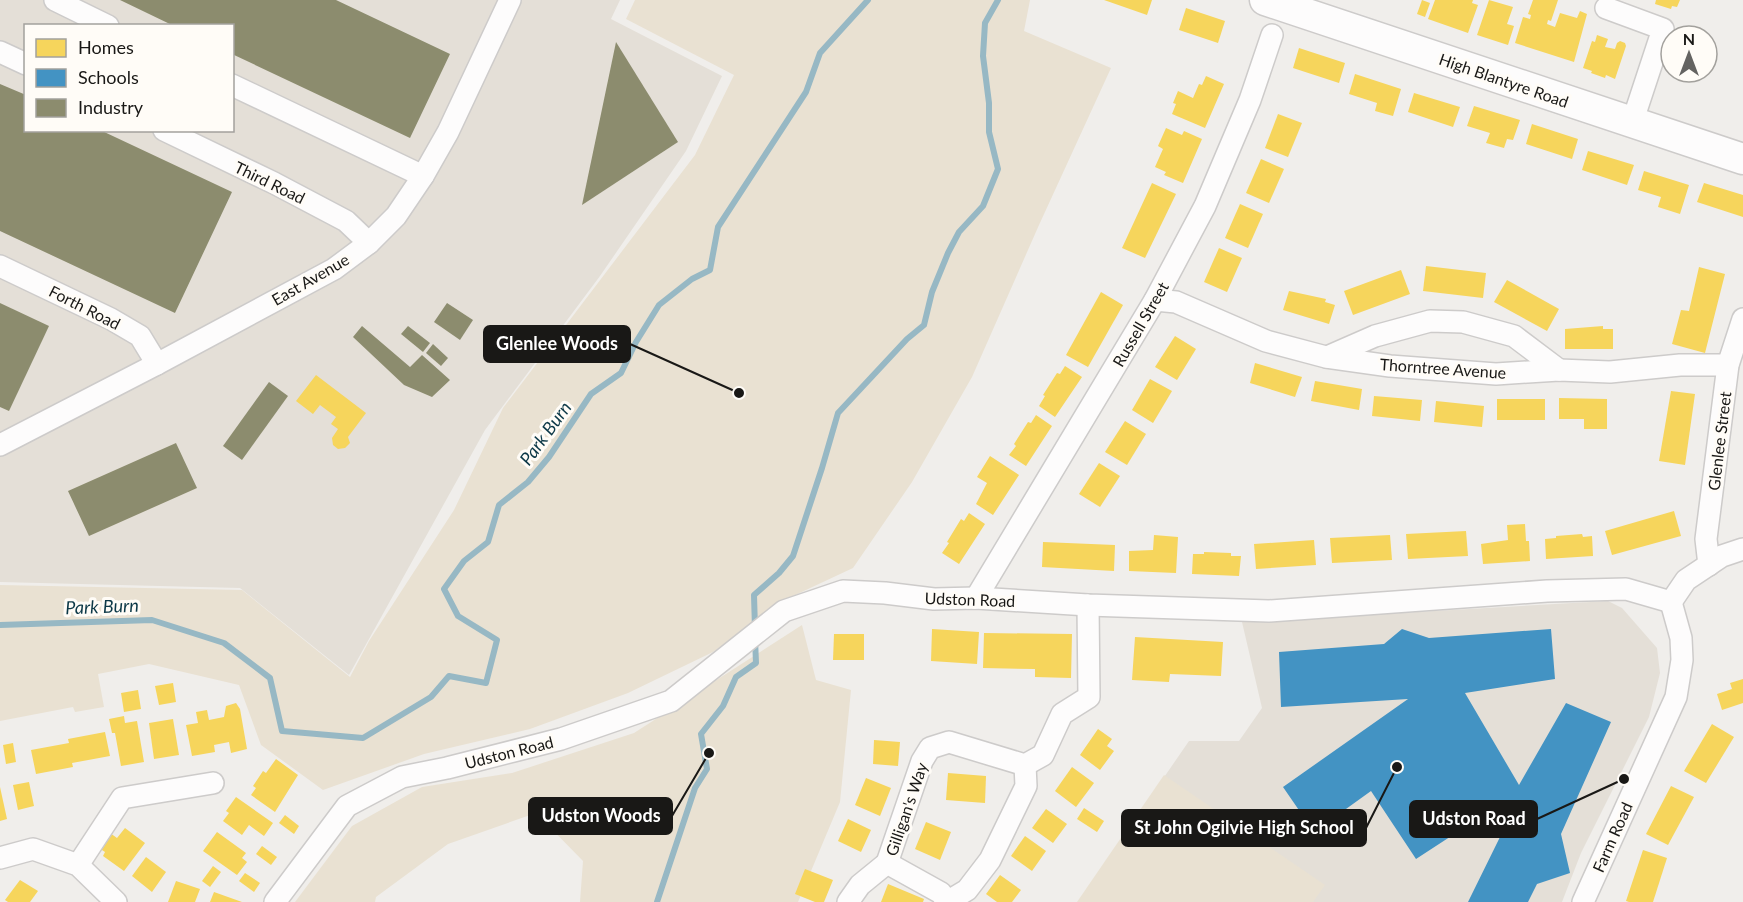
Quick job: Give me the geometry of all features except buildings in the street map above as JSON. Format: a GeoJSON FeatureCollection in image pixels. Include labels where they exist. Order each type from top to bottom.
{"type":"FeatureCollection","features":[{"type":"Feature","properties":{"kind":"main road","name":"High Blantyre Road"},"geometry":{"type":"LineString","coordinates":[[1265,0],[1743,159]]}},
{"type":"Feature","properties":{"kind":"street"},"geometry":{"type":"LineString","coordinates":[[55,0],[104,24]]}},
{"type":"Feature","properties":{"kind":"street","name":"East Avenue"},"geometry":{"type":"LineString","coordinates":[[0,445],[333,269],[369,243],[396,216],[423,176],[448,132],[510,0]]}},
{"type":"Feature","properties":{"kind":"street"},"geometry":{"type":"LineString","coordinates":[[1606,8],[1664,29],[1632,123]]}},
{"type":"Feature","properties":{"kind":"street","name":"Russell Street"},"geometry":{"type":"LineString","coordinates":[[976,598],[1155,300],[1205,206],[1250,100],[1272,35]]}},
{"type":"Feature","properties":{"kind":"street"},"geometry":{"type":"LineString","coordinates":[[0,52],[24,63]]}},
{"type":"Feature","properties":{"kind":"street"},"geometry":{"type":"LineString","coordinates":[[234,86],[423,176]]}},
{"type":"Feature","properties":{"kind":"street","name":"Third Road"},"geometry":{"type":"LineString","coordinates":[[168,132],[346,221],[369,243]]}},
{"type":"Feature","properties":{"kind":"street","name":"Forth Road"},"geometry":{"type":"LineString","coordinates":[[0,266],[111,319],[140,336],[157,364]]}},
{"type":"Feature","properties":{"kind":"street","name":"Thorntree Avenue"},"geometry":{"type":"LineString","coordinates":[[1155,300],[1176,302],[1266,341],[1326,357],[1390,366],[1496,374],[1559,370],[1610,372],[1680,365],[1728,365]]}},
{"type":"Feature","properties":{"kind":"street","name":"Glenlee Street"},"geometry":{"type":"LineString","coordinates":[[1709,565],[1706,539],[1728,365],[1743,319]]}},
{"type":"Feature","properties":{"kind":"street","name":"Thorntree Avenue"},"geometry":{"type":"LineString","coordinates":[[1326,357],[1375,336],[1430,321],[1463,322],[1514,336],[1559,370]]}},
{"type":"Feature","properties":{"kind":"street"},"geometry":{"type":"LineString","coordinates":[[1671,602],[1686,580],[1722,556],[1743,549]]}},
{"type":"Feature","properties":{"kind":"street","name":"Udston Road"},"geometry":{"type":"LineString","coordinates":[[275,902],[347,806],[402,777],[458,766],[561,739],[671,700],[784,612],[843,591],[1088,605],[1269,610],[1546,591],[1626,589],[1671,602]]}},
{"type":"Feature","properties":{"kind":"street","name":"Farm Road"},"geometry":{"type":"LineString","coordinates":[[1583,902],[1676,697],[1682,660],[1681,638],[1671,602]]}},
{"type":"Feature","properties":{"kind":"street"},"geometry":{"type":"LineString","coordinates":[[848,902],[860,885],[887,863],[941,893],[947,902],[967,890],[990,860],[1026,786],[1025,765],[1043,755],[1062,714],[1089,697],[1088,605]]}},
{"type":"Feature","properties":{"kind":"street","name":"Gilligan's Way"},"geometry":{"type":"LineString","coordinates":[[887,863],[922,761],[930,748],[949,742],[1025,765]]}},
{"type":"Feature","properties":{"kind":"street"},"geometry":{"type":"LineString","coordinates":[[78,865],[122,798],[213,783]]}},
{"type":"Feature","properties":{"kind":"street"},"geometry":{"type":"LineString","coordinates":[[0,858],[33,849],[78,865],[116,902]]}},
{"type":"Feature","properties":{"kind":"shaded area"},"geometry":{"type":"Polygon","coordinates":[[[0,0],[620,0],[611,19],[722,76],[686,151],[600,276],[485,430],[349,675],[240,588],[0,582],[0,0]]]}},
{"type":"Feature","properties":{"kind":"shaded area"},"geometry":{"type":"Polygon","coordinates":[[[635,0],[1030,0],[1024,31],[1111,68],[972,377],[912,482],[853,568],[791,597],[713,652],[628,693],[530,729],[424,754],[323,790],[261,745],[239,685],[149,664],[98,674],[104,707],[75,712],[73,707],[0,721],[0,585],[242,590],[350,677],[369,641],[454,510],[503,408],[695,155],[734,75],[626,19],[635,0]]]}},
{"type":"Feature","properties":{"kind":"shaded area"},"geometry":{"type":"Polygon","coordinates":[[[1608,601],[1622,608],[1657,648],[1660,673],[1649,717],[1581,853],[1562,902],[1078,902],[1189,741],[1239,741],[1262,708],[1242,622],[1608,601]]]}},
{"type":"Feature","properties":{"kind":"shaded area"},"geometry":{"type":"Polygon","coordinates":[[[802,625],[816,680],[851,690],[840,802],[798,902],[580,902],[583,861],[536,813],[448,844],[376,897],[375,902],[295,902],[352,826],[422,787],[512,773],[634,733],[802,625]]]}},
{"type":"Feature","properties":{"kind":"shaded area"},"geometry":{"type":"Polygon","coordinates":[[[1164,775],[1325,885],[1313,902],[1077,902],[1164,775]]]}},
{"type":"Feature","properties":{"kind":"waterway","name":"Park Burn"},"geometry":{"type":"LineString","coordinates":[[0,625],[152,620],[224,643],[270,678],[282,731],[363,738],[431,697],[449,676],[486,683],[497,640],[458,616],[444,589],[464,561],[488,542],[499,505],[528,482],[549,457],[591,394],[621,373],[636,342],[659,305],[692,279],[710,270],[718,227],[806,92],[820,53],[868,0]]}},
{"type":"Feature","properties":{"kind":"waterway"},"geometry":{"type":"LineString","coordinates":[[755,629],[754,595],[779,573],[793,556],[838,413],[907,339],[924,325],[932,292],[948,253],[959,232],[983,206],[998,169],[989,132],[989,103],[983,56],[985,23],[998,0]]}},
{"type":"Feature","properties":{"kind":"waterway"},"geometry":{"type":"LineString","coordinates":[[657,902],[695,788],[707,769],[701,734],[723,706],[736,677],[756,663],[755,639]]}},
{"type":"Feature","properties":{"kind":"place","name":"Glenlee Woods"},"geometry":{"type":"Point","coordinates":[739,393]}},
{"type":"Feature","properties":{"kind":"place","name":"Udston Woods"},"geometry":{"type":"Point","coordinates":[709,753]}},
{"type":"Feature","properties":{"kind":"place","name":"St John Ogilvie High School"},"geometry":{"type":"Point","coordinates":[1397,767]}},
{"type":"Feature","properties":{"kind":"place","name":"Udston Road"},"geometry":{"type":"Point","coordinates":[1624,779]}}]}
